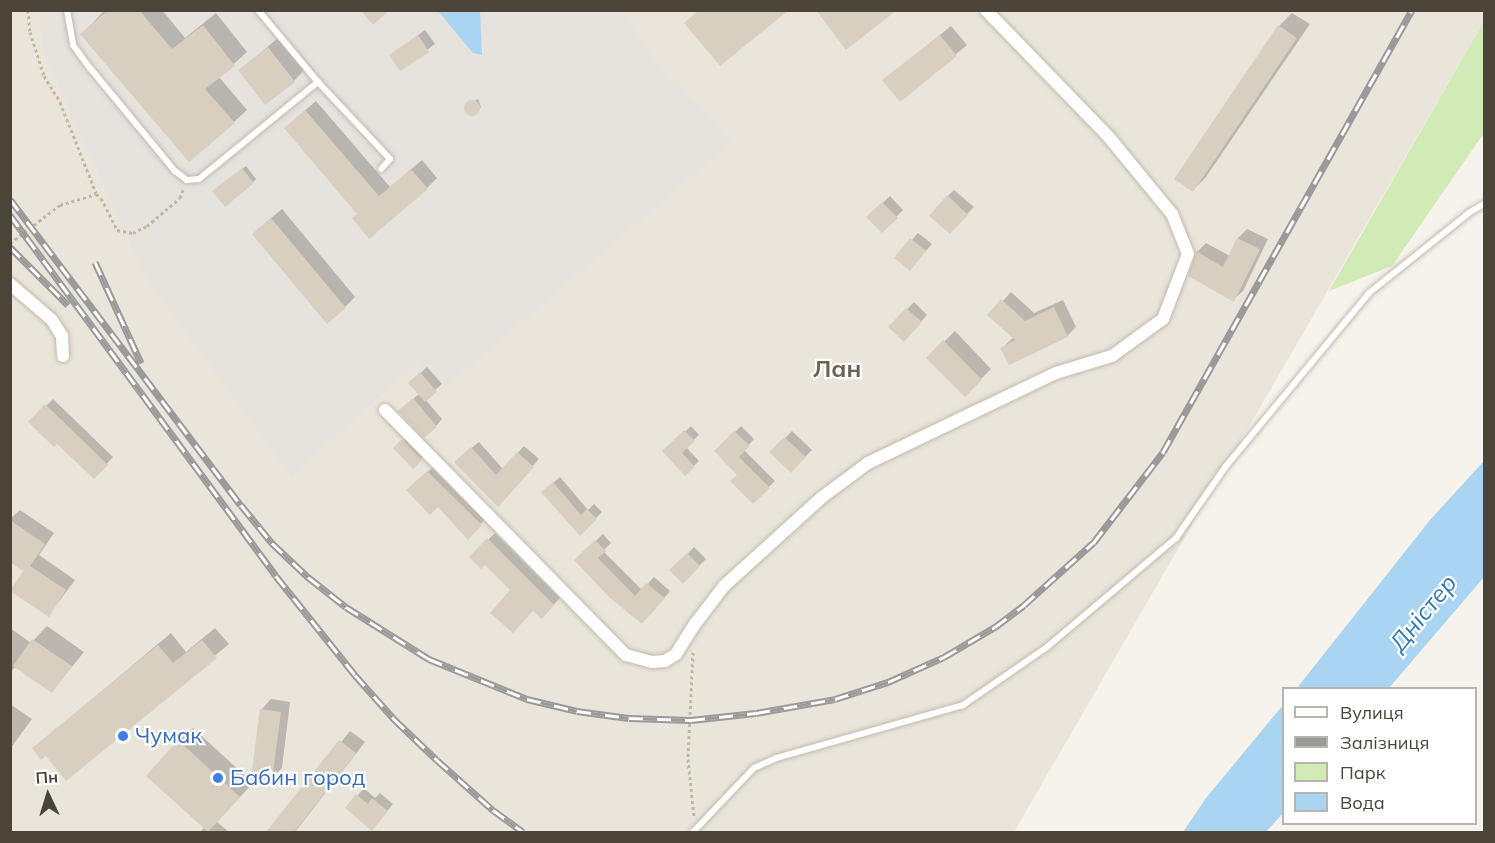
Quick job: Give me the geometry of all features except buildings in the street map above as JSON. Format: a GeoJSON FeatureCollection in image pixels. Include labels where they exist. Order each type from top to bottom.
{"type":"FeatureCollection","features":[{"type":"Feature","properties":{"kind":"street"},"geometry":{"type":"LineString","coordinates":[[385,410],[626,655],[652,662],[665,661],[676,654],[694,624],[724,586],[821,498],[868,463],[1056,373],[1112,356],[1163,319],[1188,254],[1172,214],[1107,135],[986,10]]}},
{"type":"Feature","properties":{"kind":"street"},"geometry":{"type":"LineString","coordinates":[[10,284],[52,320],[62,336],[63,356]]}},
{"type":"Feature","properties":{"kind":"lane"},"geometry":{"type":"LineString","coordinates":[[67,10],[73,45],[175,171],[187,180],[199,179],[318,82]]}},
{"type":"Feature","properties":{"kind":"lane"},"geometry":{"type":"LineString","coordinates":[[258,10],[318,82],[390,159],[381,169]]}},
{"type":"Feature","properties":{"kind":"lane"},"geometry":{"type":"LineString","coordinates":[[693,832],[754,768],[776,758],[963,705],[1047,647],[1176,538],[1226,466],[1369,293],[1470,212],[1485,204]]}},
{"type":"Feature","properties":{"kind":"path"},"geometry":{"type":"LineString","coordinates":[[28,10],[30,32],[44,75],[60,102],[96,194],[101,198],[117,230],[133,233],[147,226],[180,198],[187,180]]}},
{"type":"Feature","properties":{"kind":"path"},"geometry":{"type":"LineString","coordinates":[[10,243],[60,205],[96,194]]}},
{"type":"Feature","properties":{"kind":"path"},"geometry":{"type":"LineString","coordinates":[[693,648],[688,759],[695,808],[693,824]]}},
{"type":"Feature","properties":{"kind":"shaded area"},"geometry":{"type":"Polygon","coordinates":[[[1484,10],[1484,21],[1014,832],[11,832],[10,11],[1484,10]]]}},
{"type":"Feature","properties":{"kind":"shaded area"},"geometry":{"type":"Polygon","coordinates":[[[38,11],[621,11],[670,81],[678,82],[732,142],[443,389],[418,363],[291,476],[144,275],[44,53],[38,11]]]}},
{"type":"Feature","properties":{"kind":"green space"},"geometry":{"type":"Polygon","coordinates":[[[1484,21],[1484,133],[1392,266],[1329,291],[1484,21]]]}},
{"type":"Feature","properties":{"kind":"water"},"geometry":{"type":"Polygon","coordinates":[[[438,11],[480,11],[482,55],[473,53],[438,11]]]}},
{"type":"Feature","properties":{"kind":"water","name":"Дністер"},"geometry":{"type":"Polygon","coordinates":[[[1484,461],[1484,577],[1390,687],[1298,687],[1430,520],[1484,461]]]}},
{"type":"Feature","properties":{"kind":"water"},"geometry":{"type":"Polygon","coordinates":[[[1282,706],[1282,814],[1266,832],[1183,832],[1206,798],[1282,706]]]}},
{"type":"Feature","properties":{"kind":"railway"},"geometry":{"type":"LineString","coordinates":[[10,199],[272,543],[308,577],[346,607],[429,659],[527,699],[577,711],[629,718],[691,720],[756,713],[835,699],[888,682],[944,657],[995,627],[1024,605],[1094,542],[1163,452],[1412,10]]}},
{"type":"Feature","properties":{"kind":"railway"},"geometry":{"type":"LineString","coordinates":[[10,215],[276,576],[355,675],[394,719],[437,760],[493,810],[523,832]]}},
{"type":"Feature","properties":{"kind":"railway"},"geometry":{"type":"LineString","coordinates":[[10,247],[68,305]]}},
{"type":"Feature","properties":{"kind":"railway"},"geometry":{"type":"LineString","coordinates":[[95,262],[141,363]]}},
{"type":"Feature","properties":{"kind":"place","name":"Чумак"},"geometry":{"type":"Point","coordinates":[123,736]}},
{"type":"Feature","properties":{"kind":"place","name":"Бабин город"},"geometry":{"type":"Point","coordinates":[218,778]}},
{"type":"Feature","properties":{"kind":"district","name":"Лан"},"geometry":{"type":"Point","coordinates":[837,369]}}]}
